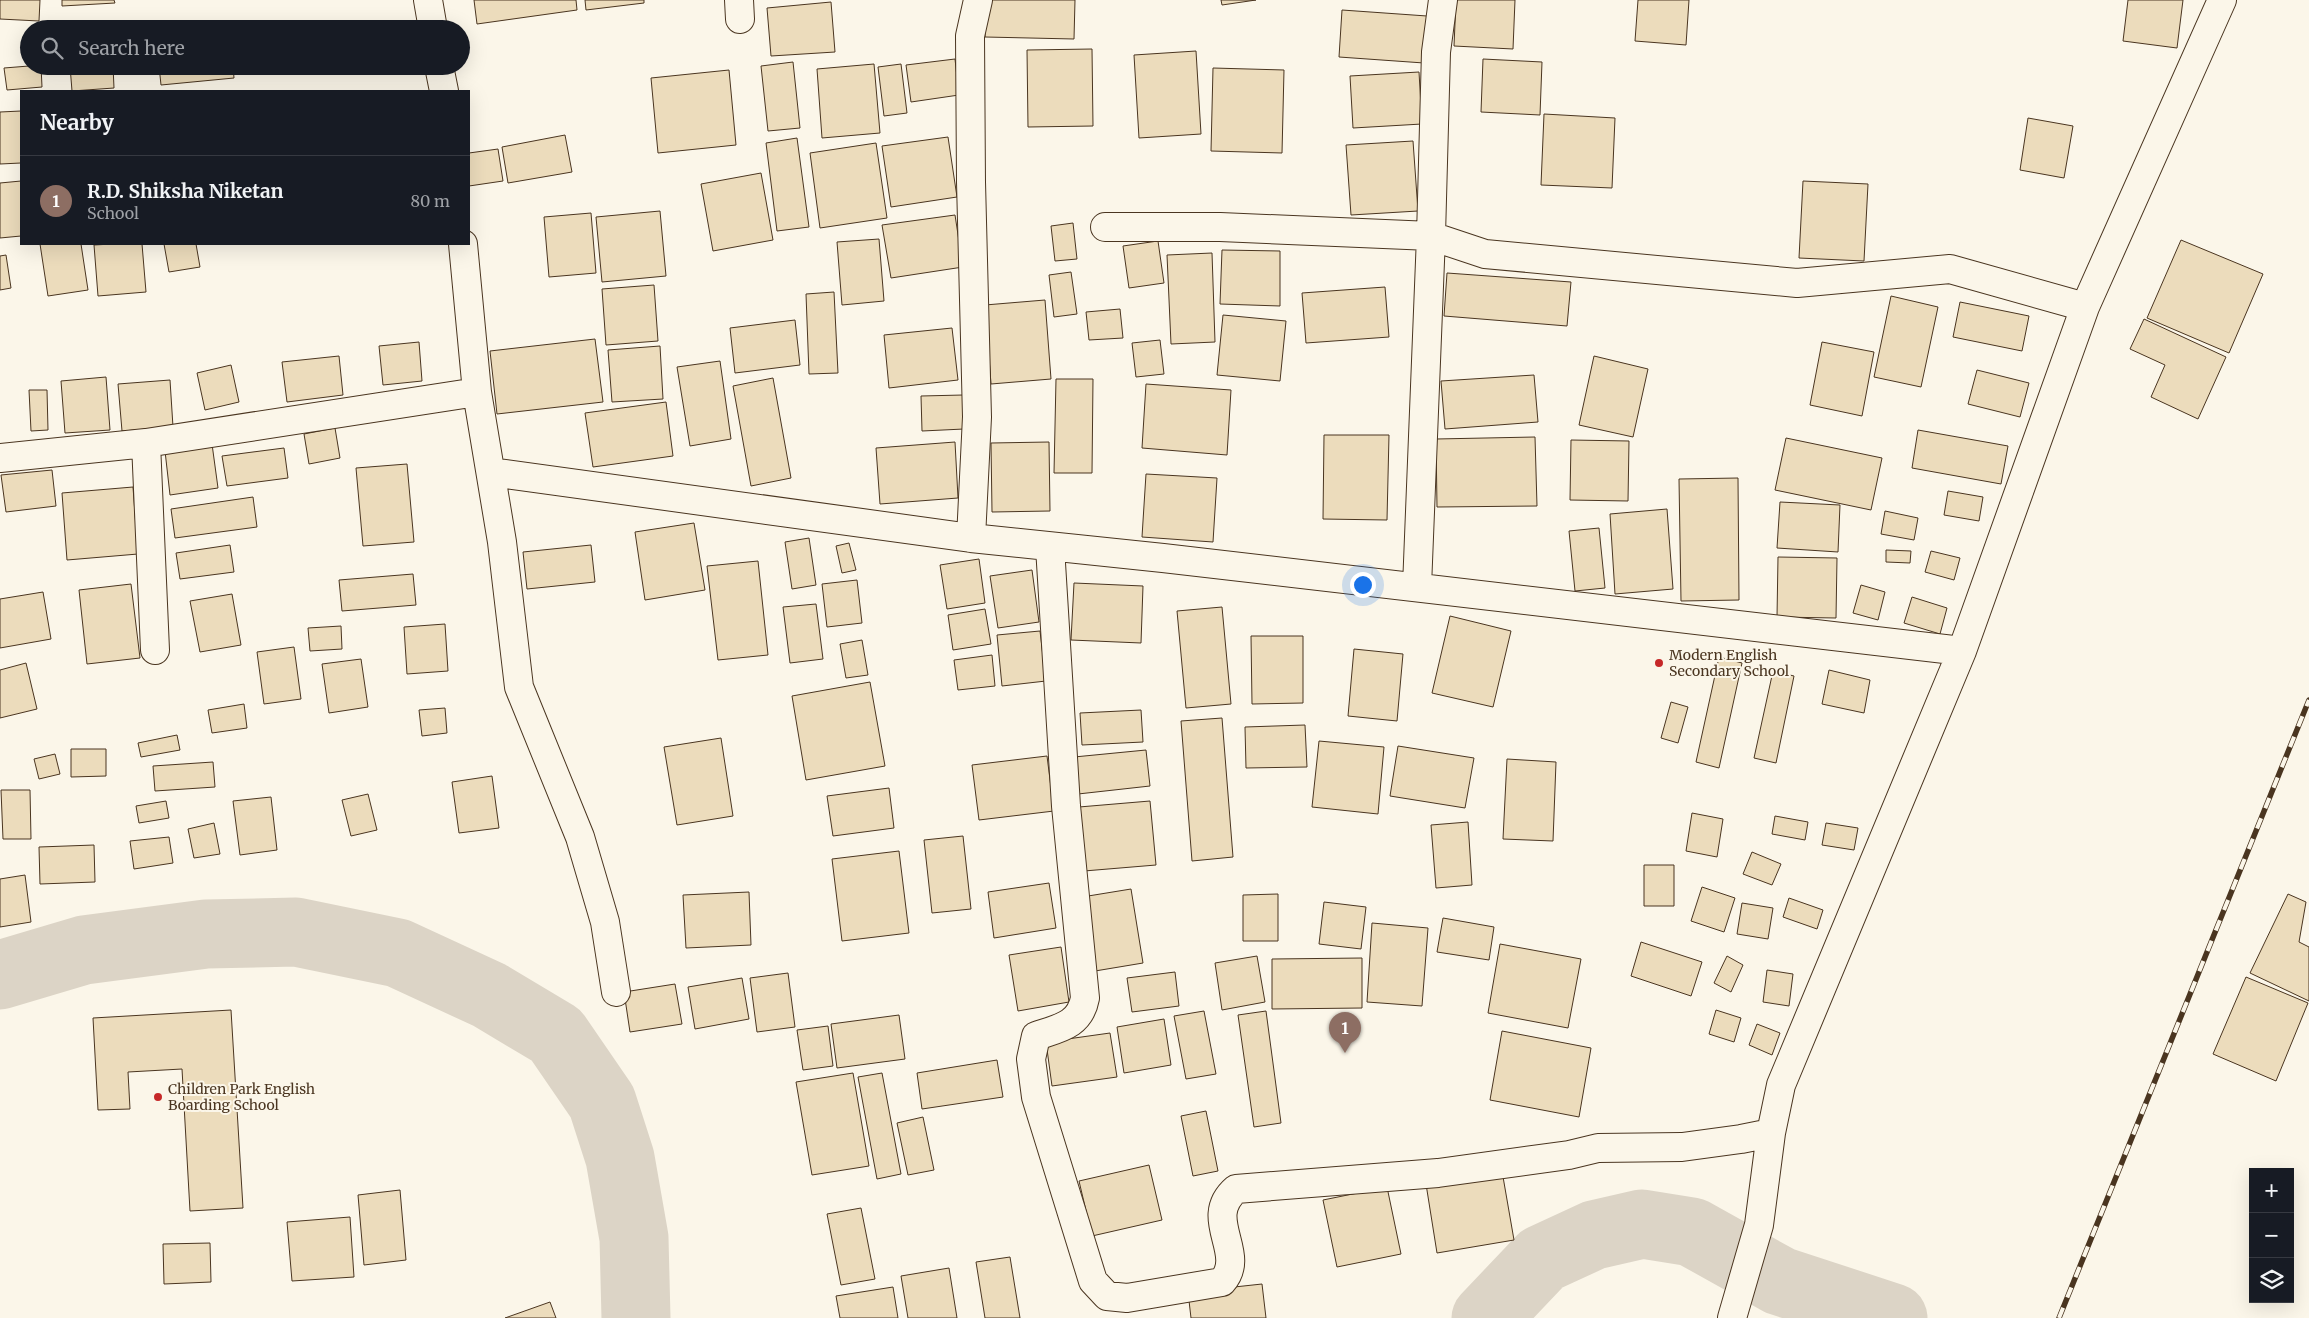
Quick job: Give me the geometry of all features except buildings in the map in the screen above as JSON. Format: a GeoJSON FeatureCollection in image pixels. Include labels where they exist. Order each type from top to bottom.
{"type":"FeatureCollection","features":[{"type":"Feature","properties":{"kind":"street"},"geometry":{"type":"LineString","coordinates":[[428,0],[431,20]]}},
{"type":"Feature","properties":{"kind":"street"},"geometry":{"type":"LineString","coordinates":[[971,538],[977,417],[971,182],[970,36],[978,0]]}},
{"type":"Feature","properties":{"kind":"street"},"geometry":{"type":"LineString","coordinates":[[1417,587],[1431,236],[1436,52],[1442,0]]}},
{"type":"Feature","properties":{"kind":"street"},"geometry":{"type":"LineString","coordinates":[[1732,1318],[1759,1225],[1771,1133],[1780,1085],[1962,651],[2085,307],[2222,0]]}},
{"type":"Feature","properties":{"kind":"street"},"geometry":{"type":"LineString","coordinates":[[441,75],[444,90]]}},
{"type":"Feature","properties":{"kind":"street"},"geometry":{"type":"LineString","coordinates":[[1105,227],[1220,226],[1431,236],[1485,254],[1797,283],[1950,268],[2085,307]]}},
{"type":"Feature","properties":{"kind":"street"},"geometry":{"type":"LineString","coordinates":[[463,245],[477,392],[502,542],[519,686],[580,837],[605,922],[616,992]]}},
{"type":"Feature","properties":{"kind":"street"},"geometry":{"type":"LineString","coordinates":[[0,458],[146,443],[477,392]]}},
{"type":"Feature","properties":{"kind":"street"},"geometry":{"type":"LineString","coordinates":[[146,443],[155,650]]}},
{"type":"Feature","properties":{"kind":"street"},"geometry":{"type":"LineString","coordinates":[[491,472],[971,538],[1417,587],[1962,651]]}},
{"type":"Feature","properties":{"kind":"street"},"geometry":{"type":"LineString","coordinates":[[1050,547],[1066,806],[1085,998],[1082,1011],[1066,1026],[1036,1036],[1031,1059],[1036,1097],[1093,1281],[1107,1296],[1126,1298],[1222,1282],[1230,1274],[1231,1265],[1222,1215],[1225,1198],[1236,1190],[1438,1172],[1570,1155],[1598,1148],[1682,1147],[1771,1133]]}},
{"type":"Feature","properties":{"kind":"waterway"},"geometry":{"type":"LineString","coordinates":[[0,975],[84,950],[206,934],[296,932],[398,953],[489,995],[556,1035],[602,1102],[620,1158],[634,1238],[636,1318]]}},
{"type":"Feature","properties":{"kind":"waterway"},"geometry":{"type":"LineString","coordinates":[[1486,1318],[1542,1259],[1594,1235],[1642,1224],[1692,1232],[1780,1281],[1893,1318]]}},
{"type":"Feature","properties":{"kind":"railway"},"geometry":{"type":"LineString","coordinates":[[2059,1318],[2309,700]]}},
{"type":"Feature","properties":{"kind":"place","name":"Modern English Secondary School"},"geometry":{"type":"Point","coordinates":[1659,663]}},
{"type":"Feature","properties":{"kind":"place","name":"R.D. Shiksha Niketan"},"geometry":{"type":"Point","coordinates":[1345,1053]}},
{"type":"Feature","properties":{"kind":"place","name":"Children Park English Boarding School"},"geometry":{"type":"Point","coordinates":[158,1097]}}]}
